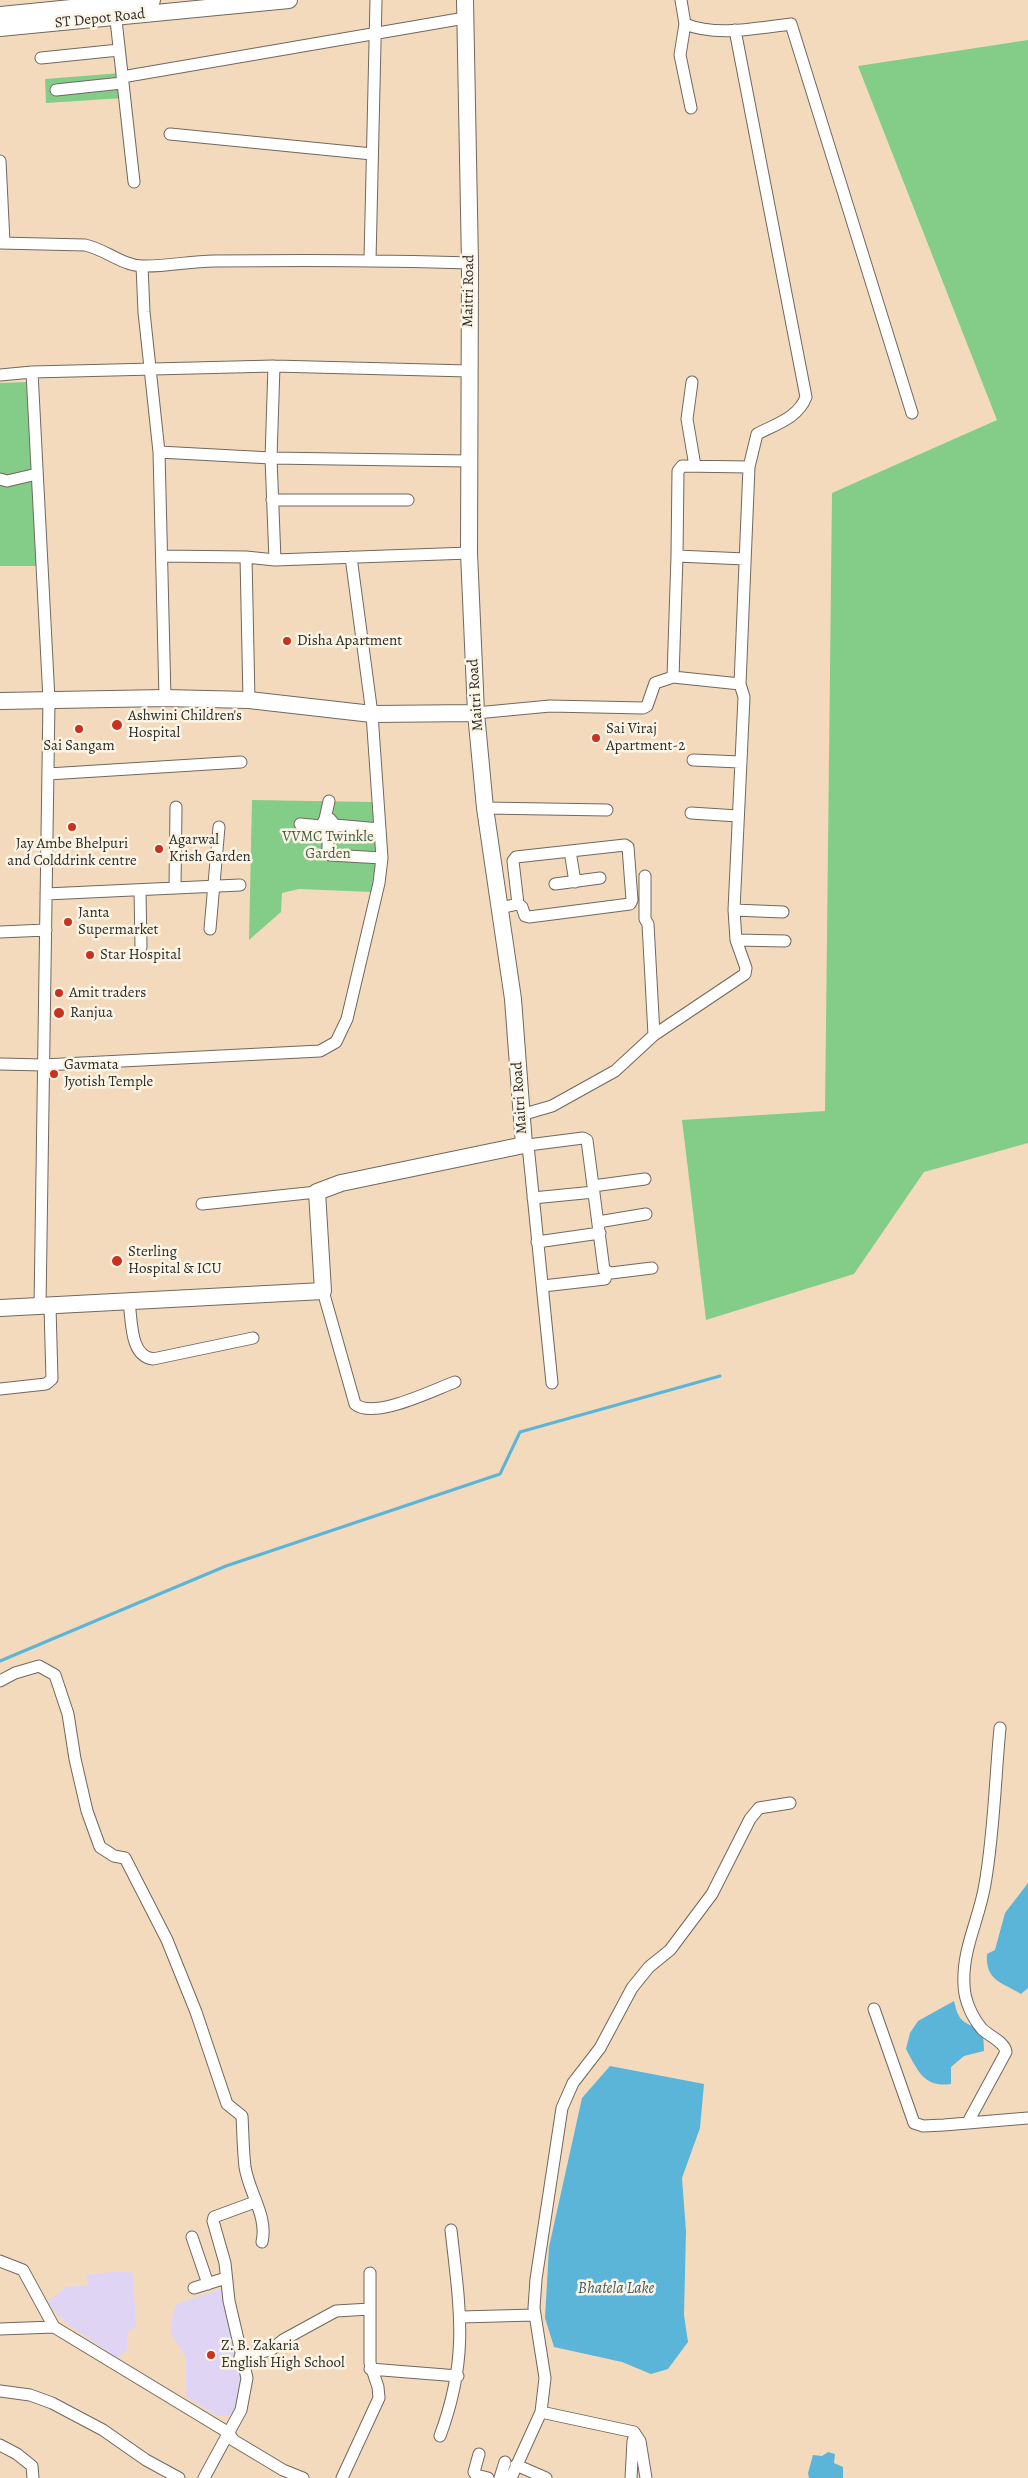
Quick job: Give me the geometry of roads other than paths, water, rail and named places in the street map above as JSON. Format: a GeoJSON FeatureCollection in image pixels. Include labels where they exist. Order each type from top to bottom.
{"type":"FeatureCollection","features":[{"type":"Feature","properties":{"kind":"street","name":"ST Depot Road"},"geometry":{"type":"LineString","coordinates":[[0,28],[115,11],[152,0]]}},
{"type":"Feature","properties":{"kind":"street","name":"ST Depot Road"},"geometry":{"type":"LineString","coordinates":[[0,15],[115,11],[289,0]]}},
{"type":"Feature","properties":{"kind":"street"},"geometry":{"type":"LineString","coordinates":[[370,260],[376,0]]}},
{"type":"Feature","properties":{"kind":"street","name":"Maitri Road"},"geometry":{"type":"LineString","coordinates":[[465,0],[470,263],[468,371],[469,553],[476,713],[485,808],[513,999],[521,1115],[533,1198],[552,1382]]}},
{"type":"Feature","properties":{"kind":"street"},"geometry":{"type":"LineString","coordinates":[[681,0],[685,24],[680,55],[691,108]]}},
{"type":"Feature","properties":{"kind":"street"},"geometry":{"type":"LineString","coordinates":[[115,11],[134,182]]}},
{"type":"Feature","properties":{"kind":"street"},"geometry":{"type":"LineString","coordinates":[[56,90],[122,80],[465,18]]}},
{"type":"Feature","properties":{"kind":"street"},"geometry":{"type":"LineString","coordinates":[[685,24],[693,27],[735,30],[791,24],[912,413]]}},
{"type":"Feature","properties":{"kind":"street"},"geometry":{"type":"LineString","coordinates":[[521,1115],[552,1106],[615,1071],[654,1035],[745,974],[746,968],[736,940],[734,910],[744,697],[740,684],[749,467],[757,434],[793,416],[802,408],[806,397],[735,30]]}},
{"type":"Feature","properties":{"kind":"street"},"geometry":{"type":"LineString","coordinates":[[42,58],[119,50]]}},
{"type":"Feature","properties":{"kind":"street"},"geometry":{"type":"LineString","coordinates":[[170,134],[372,154]]}},
{"type":"Feature","properties":{"kind":"street"},"geometry":{"type":"LineString","coordinates":[[0,161],[2,242],[85,244],[126,262],[142,266],[198,261],[370,260],[470,263]]}},
{"type":"Feature","properties":{"kind":"street"},"geometry":{"type":"LineString","coordinates":[[142,266],[144,312],[159,452],[165,698]]}},
{"type":"Feature","properties":{"kind":"street"},"geometry":{"type":"LineString","coordinates":[[274,366],[271,458],[275,560]]}},
{"type":"Feature","properties":{"kind":"street"},"geometry":{"type":"LineString","coordinates":[[0,375],[32,372],[150,368],[274,366],[468,371]]}},
{"type":"Feature","properties":{"kind":"street"},"geometry":{"type":"LineString","coordinates":[[0,1389],[46,1384],[52,1379],[45,1307],[43,1065],[49,700],[32,372]]}},
{"type":"Feature","properties":{"kind":"street"},"geometry":{"type":"LineString","coordinates":[[692,382],[687,419],[695,466]]}},
{"type":"Feature","properties":{"kind":"street"},"geometry":{"type":"LineString","coordinates":[[159,452],[271,458],[468,461]]}},
{"type":"Feature","properties":{"kind":"street"},"geometry":{"type":"LineString","coordinates":[[673,677],[678,556],[678,471],[682,466],[749,467]]}},
{"type":"Feature","properties":{"kind":"street"},"geometry":{"type":"LineString","coordinates":[[0,479],[7,480],[36,474]]}},
{"type":"Feature","properties":{"kind":"street"},"geometry":{"type":"LineString","coordinates":[[272,500],[408,500]]}},
{"type":"Feature","properties":{"kind":"street"},"geometry":{"type":"LineString","coordinates":[[162,556],[246,557],[275,560],[469,553]]}},
{"type":"Feature","properties":{"kind":"street"},"geometry":{"type":"LineString","coordinates":[[678,556],[745,558]]}},
{"type":"Feature","properties":{"kind":"street"},"geometry":{"type":"LineString","coordinates":[[246,557],[250,700]]}},
{"type":"Feature","properties":{"kind":"street"},"geometry":{"type":"LineString","coordinates":[[0,1064],[43,1065],[320,1050],[336,1042],[347,1019],[379,883],[382,858],[372,714],[351,557]]}},
{"type":"Feature","properties":{"kind":"street"},"geometry":{"type":"LineString","coordinates":[[0,700],[165,698],[250,700],[372,714],[476,713],[550,706],[643,708],[648,706],[652,688],[661,680],[673,677],[740,684]]}},
{"type":"Feature","properties":{"kind":"street"},"geometry":{"type":"LineString","coordinates":[[694,760],[740,762]]}},
{"type":"Feature","properties":{"kind":"street"},"geometry":{"type":"LineString","coordinates":[[48,774],[241,762]]}},
{"type":"Feature","properties":{"kind":"street"},"geometry":{"type":"LineString","coordinates":[[329,802],[327,826],[328,852],[330,855],[382,858]]}},
{"type":"Feature","properties":{"kind":"street"},"geometry":{"type":"LineString","coordinates":[[175,888],[176,807]]}},
{"type":"Feature","properties":{"kind":"street"},"geometry":{"type":"LineString","coordinates":[[485,808],[607,810]]}},
{"type":"Feature","properties":{"kind":"street"},"geometry":{"type":"LineString","coordinates":[[691,813],[738,816]]}},
{"type":"Feature","properties":{"kind":"street"},"geometry":{"type":"LineString","coordinates":[[300,824],[380,829]]}},
{"type":"Feature","properties":{"kind":"street"},"geometry":{"type":"LineString","coordinates":[[210,929],[219,827]]}},
{"type":"Feature","properties":{"kind":"street"},"geometry":{"type":"LineString","coordinates":[[625,845],[628,847],[632,900],[630,904],[529,917],[525,916],[522,907],[518,904],[513,861],[516,857],[625,845]]}},
{"type":"Feature","properties":{"kind":"street"},"geometry":{"type":"LineString","coordinates":[[570,851],[575,882]]}},
{"type":"Feature","properties":{"kind":"street"},"geometry":{"type":"LineString","coordinates":[[645,876],[645,918],[648,924],[654,1035]]}},
{"type":"Feature","properties":{"kind":"street"},"geometry":{"type":"LineString","coordinates":[[556,884],[600,878]]}},
{"type":"Feature","properties":{"kind":"street"},"geometry":{"type":"LineString","coordinates":[[46,894],[240,885]]}},
{"type":"Feature","properties":{"kind":"street"},"geometry":{"type":"LineString","coordinates":[[140,890],[141,947]]}},
{"type":"Feature","properties":{"kind":"street"},"geometry":{"type":"LineString","coordinates":[[500,908],[518,904]]}},
{"type":"Feature","properties":{"kind":"street"},"geometry":{"type":"LineString","coordinates":[[734,910],[783,912]]}},
{"type":"Feature","properties":{"kind":"street"},"geometry":{"type":"LineString","coordinates":[[0,932],[46,930]]}},
{"type":"Feature","properties":{"kind":"street"},"geometry":{"type":"LineString","coordinates":[[736,940],[785,941]]}},
{"type":"Feature","properties":{"kind":"street"},"geometry":{"type":"LineString","coordinates":[[202,1204],[318,1192],[341,1183],[526,1145],[584,1138],[587,1140],[604,1270],[607,1273]]}},
{"type":"Feature","properties":{"kind":"street"},"geometry":{"type":"LineString","coordinates":[[533,1198],[645,1179]]}},
{"type":"Feature","properties":{"kind":"street"},"geometry":{"type":"LineString","coordinates":[[318,1192],[322,1291],[355,1404],[360,1408],[381,1409],[456,1382]]}},
{"type":"Feature","properties":{"kind":"street"},"geometry":{"type":"LineString","coordinates":[[537,1242],[646,1214]]}},
{"type":"Feature","properties":{"kind":"street"},"geometry":{"type":"LineString","coordinates":[[607,1273],[652,1268]]}},
{"type":"Feature","properties":{"kind":"street"},"geometry":{"type":"LineString","coordinates":[[543,1286],[604,1279],[607,1273]]}},
{"type":"Feature","properties":{"kind":"street"},"geometry":{"type":"LineString","coordinates":[[0,1308],[322,1291]]}},
{"type":"Feature","properties":{"kind":"street"},"geometry":{"type":"LineString","coordinates":[[129,1302],[137,1350],[147,1358],[153,1359],[253,1338]]}},
{"type":"Feature","properties":{"kind":"street"},"geometry":{"type":"LineString","coordinates":[[0,1681],[15,1673],[39,1666],[55,1675],[68,1714],[75,1759],[87,1811],[100,1847],[114,1856],[125,1858],[167,1940],[196,2012],[228,2104],[242,2116],[245,2168],[255,2202],[261,2213],[264,2233],[262,2242]]}},
{"type":"Feature","properties":{"kind":"street"},"geometry":{"type":"LineString","coordinates":[[968,2122],[1006,2052],[1003,2045],[978,2024],[965,1996],[964,1984],[971,1937],[985,1884],[1000,1728]]}},
{"type":"Feature","properties":{"kind":"street"},"geometry":{"type":"LineString","coordinates":[[500,2478],[541,2412],[545,2378],[534,2315],[536,2279],[562,2108],[573,2083],[600,2048],[632,1988],[649,1966],[670,1950],[712,1894],[750,1819],[759,1808],[790,1803]]}},
{"type":"Feature","properties":{"kind":"street"},"geometry":{"type":"LineString","coordinates":[[874,2009],[914,2123],[923,2126],[1028,2118]]}},
{"type":"Feature","properties":{"kind":"street"},"geometry":{"type":"LineString","coordinates":[[204,2478],[241,2410],[246,2395],[247,2378],[240,2357],[225,2264],[214,2217],[255,2202]]}},
{"type":"Feature","properties":{"kind":"street"},"geometry":{"type":"LineString","coordinates":[[440,2436],[451,2408],[458,2376],[461,2317],[451,2230]]}},
{"type":"Feature","properties":{"kind":"street"},"geometry":{"type":"LineString","coordinates":[[192,2237],[208,2284]]}},
{"type":"Feature","properties":{"kind":"street"},"geometry":{"type":"LineString","coordinates":[[0,2260],[23,2270],[54,2327],[229,2433],[233,2440],[283,2470],[303,2478]]}},
{"type":"Feature","properties":{"kind":"street"},"geometry":{"type":"LineString","coordinates":[[342,2478],[378,2398],[378,2387],[370,2369],[370,2273]]}},
{"type":"Feature","properties":{"kind":"street"},"geometry":{"type":"LineString","coordinates":[[194,2288],[226,2278]]}},
{"type":"Feature","properties":{"kind":"street"},"geometry":{"type":"LineString","coordinates":[[240,2357],[271,2350],[282,2340],[336,2311],[370,2309]]}},
{"type":"Feature","properties":{"kind":"street"},"geometry":{"type":"LineString","coordinates":[[461,2317],[534,2315]]}},
{"type":"Feature","properties":{"kind":"street"},"geometry":{"type":"LineString","coordinates":[[0,2329],[54,2327]]}},
{"type":"Feature","properties":{"kind":"street"},"geometry":{"type":"LineString","coordinates":[[370,2369],[458,2376]]}},
{"type":"Feature","properties":{"kind":"street"},"geometry":{"type":"LineString","coordinates":[[0,2391],[30,2395],[52,2402],[103,2430],[146,2460],[179,2478]]}},
{"type":"Feature","properties":{"kind":"street"},"geometry":{"type":"LineString","coordinates":[[541,2412],[628,2429],[640,2441],[646,2478]]}},
{"type":"Feature","properties":{"kind":"street"},"geometry":{"type":"LineString","coordinates":[[631,2478],[633,2442],[636,2435]]}},
{"type":"Feature","properties":{"kind":"street"},"geometry":{"type":"LineString","coordinates":[[0,2445],[17,2454],[32,2466],[33,2478]]}},
{"type":"Feature","properties":{"kind":"street"},"geometry":{"type":"LineString","coordinates":[[479,2454],[474,2472],[476,2475],[488,2478]]}},
{"type":"Feature","properties":{"kind":"street"},"geometry":{"type":"LineString","coordinates":[[510,2464],[511,2478]]}},
{"type":"Feature","properties":{"kind":"street"},"geometry":{"type":"LineString","coordinates":[[510,2464],[546,2478]]}},
{"type":"Feature","properties":{"kind":"water"},"geometry":{"type":"Polygon","coordinates":[[[1028,1883],[1028,1988],[1021,1994],[1001,1983],[992,1975],[987,1963],[987,1954],[995,1950],[1005,1913],[1028,1883]]]}},
{"type":"Feature","properties":{"kind":"water"},"geometry":{"type":"Polygon","coordinates":[[[954,2001],[958,2014],[963,2021],[983,2030],[984,2051],[964,2056],[951,2067],[951,2084],[942,2085],[928,2080],[918,2071],[906,2049],[910,2033],[918,2021],[954,2001]]]}},
{"type":"Feature","properties":{"kind":"water","name":"Bhatela Lake"},"geometry":{"type":"Polygon","coordinates":[[[610,2066],[704,2084],[700,2128],[682,2178],[686,2231],[684,2315],[688,2342],[668,2369],[651,2374],[622,2362],[554,2347],[545,2318],[549,2247],[582,2098],[610,2066]]]}},
{"type":"Feature","properties":{"kind":"water"},"geometry":{"type":"Polygon","coordinates":[[[828,2452],[835,2454],[834,2463],[843,2467],[843,2478],[809,2478],[808,2473],[813,2455],[822,2456],[828,2452]]]}},
{"type":"Feature","properties":{"kind":"waterway"},"geometry":{"type":"LineString","coordinates":[[0,1661],[226,1566],[500,1474],[520,1432],[720,1376]]}},
{"type":"Feature","properties":{"kind":"place","name":"Disha Apartment"},"geometry":{"type":"Point","coordinates":[287,641]}},
{"type":"Feature","properties":{"kind":"place","name":"Ashwini Children's Hospital"},"geometry":{"type":"Point","coordinates":[117,725]}},
{"type":"Feature","properties":{"kind":"place","name":"Sai Sangam"},"geometry":{"type":"Point","coordinates":[79,729]}},
{"type":"Feature","properties":{"kind":"place","name":"Sai Viraj Apartment-2"},"geometry":{"type":"Point","coordinates":[596,738]}},
{"type":"Feature","properties":{"kind":"place","name":"Jay Ambe Bhelpuri and Colddrink centre"},"geometry":{"type":"Point","coordinates":[72,827]}},
{"type":"Feature","properties":{"kind":"place","name":"Agarwal Krish Garden"},"geometry":{"type":"Point","coordinates":[159,849]}},
{"type":"Feature","properties":{"kind":"place","name":"Janta Supermarket"},"geometry":{"type":"Point","coordinates":[68,922]}},
{"type":"Feature","properties":{"kind":"place","name":"Star Hospital"},"geometry":{"type":"Point","coordinates":[90,955]}},
{"type":"Feature","properties":{"kind":"place","name":"Amit traders"},"geometry":{"type":"Point","coordinates":[59,993]}},
{"type":"Feature","properties":{"kind":"place","name":"Ranjua"},"geometry":{"type":"Point","coordinates":[59,1013]}},
{"type":"Feature","properties":{"kind":"place","name":"Gavmata Jyotish Temple"},"geometry":{"type":"Point","coordinates":[54,1074]}},
{"type":"Feature","properties":{"kind":"place","name":"Sterling Hospital & ICU"},"geometry":{"type":"Point","coordinates":[117,1261]}},
{"type":"Feature","properties":{"kind":"place","name":"Z. B. Zakaria English High School"},"geometry":{"type":"Point","coordinates":[211,2355]}},
{"type":"Feature","properties":{"kind":"park label","name":"VVMC Twinkle Garden"},"geometry":{"type":"Point","coordinates":[328,846]}}]}
